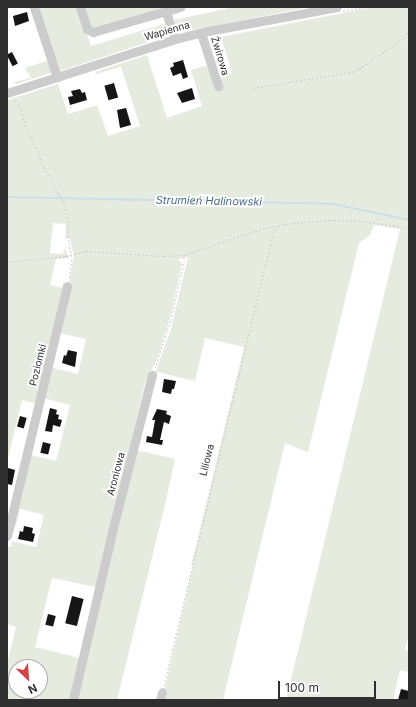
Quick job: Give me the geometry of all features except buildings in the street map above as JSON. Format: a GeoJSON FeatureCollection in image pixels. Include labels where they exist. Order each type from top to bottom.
{"type":"FeatureCollection","features":[{"type":"Feature","properties":{"kind":"street"},"geometry":{"type":"LineString","coordinates":[[34,7],[57,77]]}},
{"type":"Feature","properties":{"kind":"street"},"geometry":{"type":"LineString","coordinates":[[80,7],[87,29],[93,32],[163,10],[180,7]]}},
{"type":"Feature","properties":{"kind":"street"},"geometry":{"type":"LineString","coordinates":[[163,10],[175,39]]}},
{"type":"Feature","properties":{"kind":"street","name":"Wapienna"},"geometry":{"type":"LineString","coordinates":[[8,92],[175,39],[201,33],[337,10]]}},
{"type":"Feature","properties":{"kind":"street","name":"Żwirowa"},"geometry":{"type":"LineString","coordinates":[[201,33],[218,86]]}},
{"type":"Feature","properties":{"kind":"street","name":"Poziomki"},"geometry":{"type":"LineString","coordinates":[[7,536],[67,286]]}},
{"type":"Feature","properties":{"kind":"street","name":"Aroniowa"},"geometry":{"type":"LineString","coordinates":[[73,700],[114,524],[152,375]]}},
{"type":"Feature","properties":{"kind":"path"},"geometry":{"type":"LineString","coordinates":[[337,10],[366,7]]}},
{"type":"Feature","properties":{"kind":"path"},"geometry":{"type":"LineString","coordinates":[[253,88],[352,72],[359,69],[401,40],[409,31]]}},
{"type":"Feature","properties":{"kind":"path"},"geometry":{"type":"LineString","coordinates":[[8,92],[20,106],[24,121],[44,167],[63,198],[68,220],[68,243],[72,263],[67,286]]}},
{"type":"Feature","properties":{"kind":"path"},"geometry":{"type":"LineString","coordinates":[[7,262],[94,251],[163,256],[184,255],[277,226],[330,220],[380,222],[409,228]]}},
{"type":"Feature","properties":{"kind":"path","name":"Liliowa"},"geometry":{"type":"LineString","coordinates":[[161,696],[268,257],[277,226]]}},
{"type":"Feature","properties":{"kind":"path"},"geometry":{"type":"LineString","coordinates":[[152,375],[171,320],[184,262],[184,255]]}},
{"type":"Feature","properties":{"kind":"shaded area"},"geometry":{"type":"Polygon","coordinates":[[[36,7],[78,7],[91,46],[167,23],[169,33],[167,36],[60,71],[36,7]]]}},
{"type":"Feature","properties":{"kind":"shaded area"},"geometry":{"type":"Polygon","coordinates":[[[83,7],[159,7],[160,11],[95,30],[90,26],[83,7]]]}},
{"type":"Feature","properties":{"kind":"shaded area"},"geometry":{"type":"Polygon","coordinates":[[[234,7],[309,7],[178,33],[176,31],[174,20],[234,7]]]}},
{"type":"Feature","properties":{"kind":"shaded area"},"geometry":{"type":"Polygon","coordinates":[[[373,7],[409,7],[409,634],[405,650],[409,651],[409,672],[400,670],[393,700],[286,700],[400,229],[374,225],[370,235],[359,243],[308,452],[285,443],[223,700],[162,700],[193,566],[191,566],[244,347],[205,338],[195,381],[157,372],[154,383],[152,382],[171,329],[188,257],[178,259],[182,264],[171,315],[158,357],[145,383],[96,587],[52,578],[35,647],[80,658],[70,700],[7,700],[8,660],[8,699],[48,699],[48,659],[8,659],[16,627],[7,624],[7,546],[11,547],[12,541],[36,547],[44,515],[20,509],[16,526],[12,525],[31,455],[56,461],[70,405],[43,398],[50,367],[78,374],[86,339],[59,333],[74,257],[70,239],[65,238],[66,224],[53,223],[50,253],[63,254],[64,249],[70,258],[56,259],[50,285],[62,288],[64,280],[63,290],[37,404],[22,400],[7,462],[7,100],[58,84],[68,114],[97,105],[108,136],[140,126],[121,67],[96,74],[95,72],[147,55],[167,118],[202,106],[191,70],[212,64],[216,77],[232,73],[221,37],[373,7]]]}},
{"type":"Feature","properties":{"kind":"shaded area"},"geometry":{"type":"Polygon","coordinates":[[[50,60],[51,73],[16,84],[14,82],[31,78],[25,68],[50,60]]]}},
{"type":"Feature","properties":{"kind":"shaded area"},"geometry":{"type":"Polygon","coordinates":[[[136,450],[175,459],[164,509],[117,700],[75,700],[136,450]]]}},
{"type":"Feature","properties":{"kind":"waterway","name":"Strumień Halinowski"},"geometry":{"type":"LineString","coordinates":[[7,197],[333,204],[409,220]]}}]}
